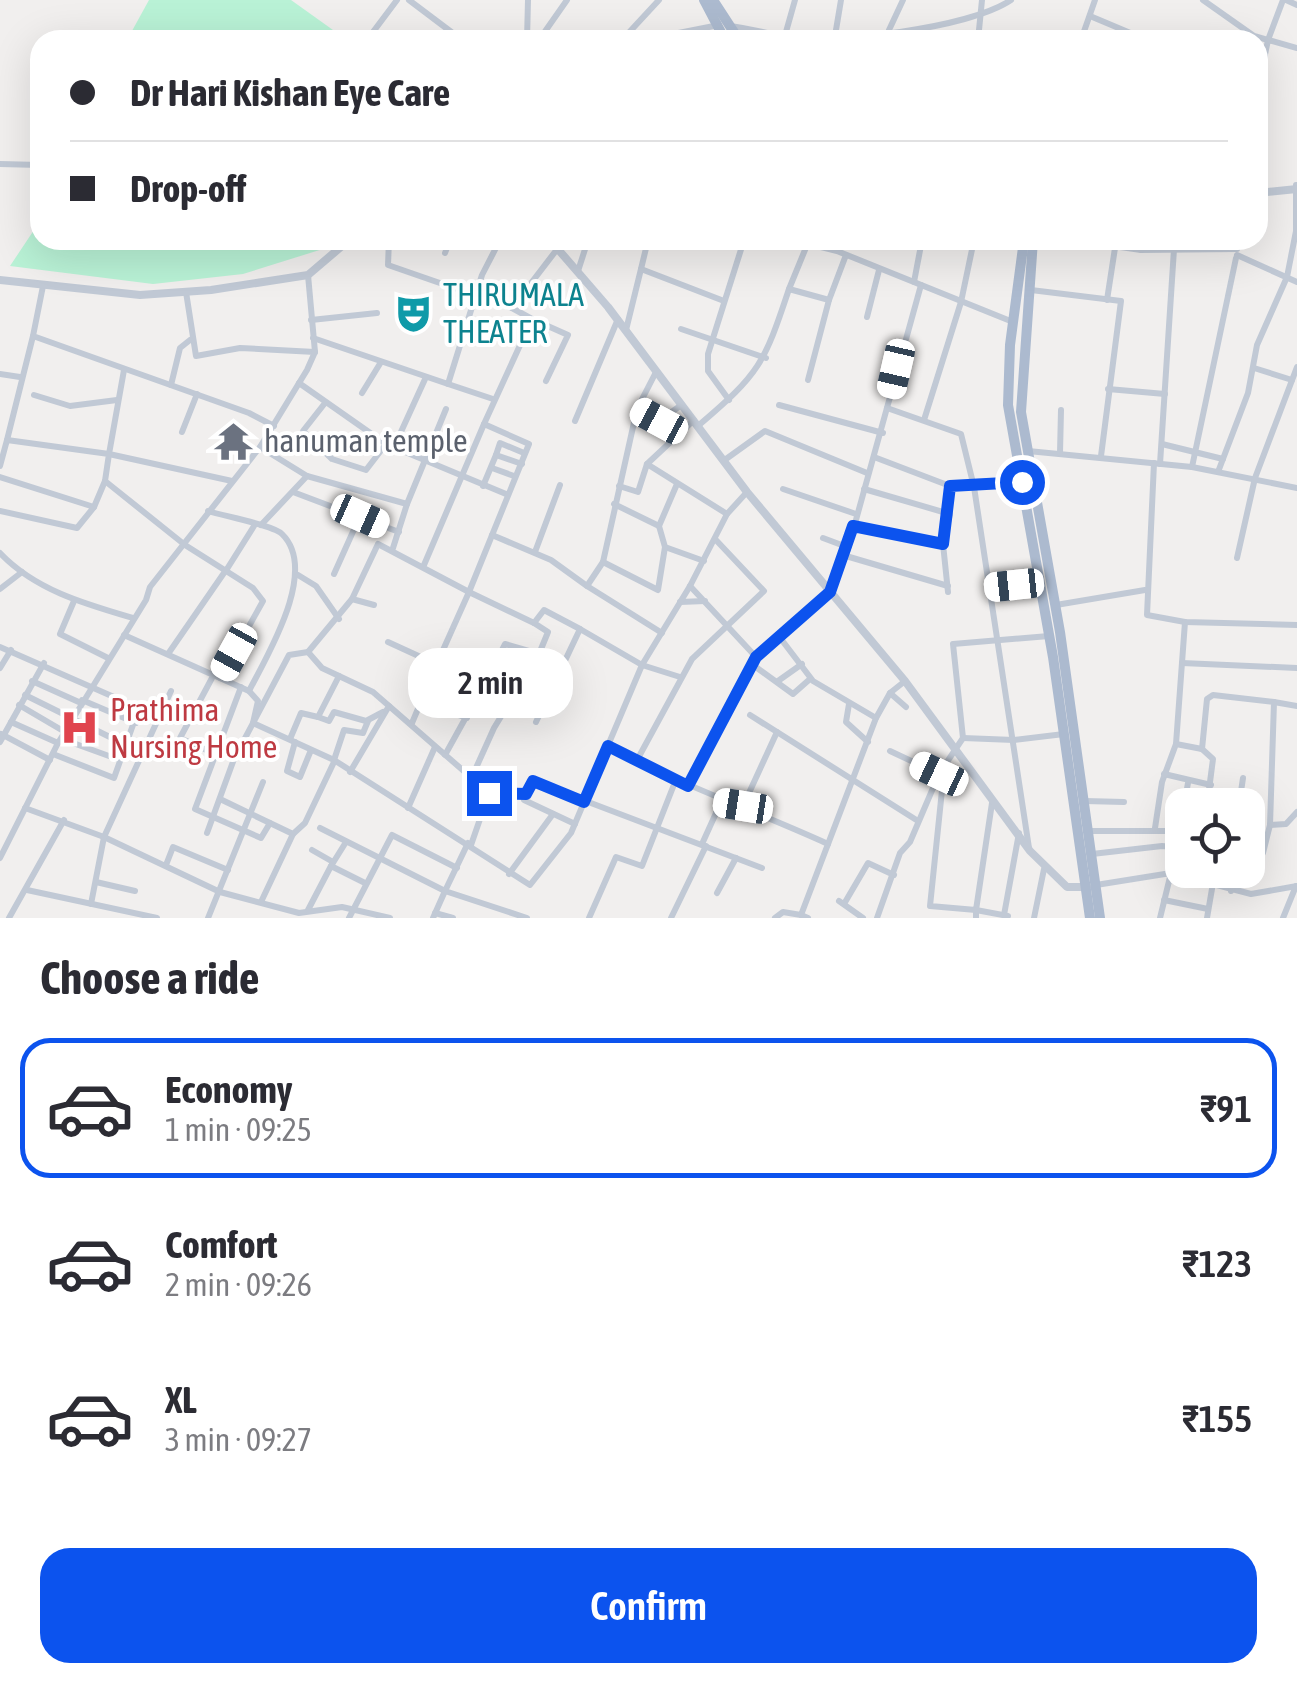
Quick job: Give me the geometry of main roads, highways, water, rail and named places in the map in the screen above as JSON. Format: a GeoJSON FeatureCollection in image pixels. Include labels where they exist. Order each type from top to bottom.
{"type":"FeatureCollection","features":[{"type":"Feature","properties":{"kind":"main road"},"geometry":{"type":"LineString","coordinates":[[704,0],[717,30]]}},
{"type":"Feature","properties":{"kind":"main road"},"geometry":{"type":"LineString","coordinates":[[713,0],[731,30]]}},
{"type":"Feature","properties":{"kind":"main road"},"geometry":{"type":"LineString","coordinates":[[1023,250],[1008,405],[1091,886],[1100,918]]}},
{"type":"Feature","properties":{"kind":"main road"},"geometry":{"type":"LineString","coordinates":[[1032,250],[1020,376],[1026,451],[1056,606],[1084,801],[1090,854],[1090,918]]}},
{"type":"Feature","properties":{"kind":"place","name":"THIRUMALA THEATER"},"geometry":{"type":"Point","coordinates":[413,313]}},
{"type":"Feature","properties":{"kind":"place","name":"hanuman temple"},"geometry":{"type":"Point","coordinates":[234,441]}},
{"type":"Feature","properties":{"kind":"place","name":"Prathima Nursing Home"},"geometry":{"type":"Point","coordinates":[80,728]}}]}
